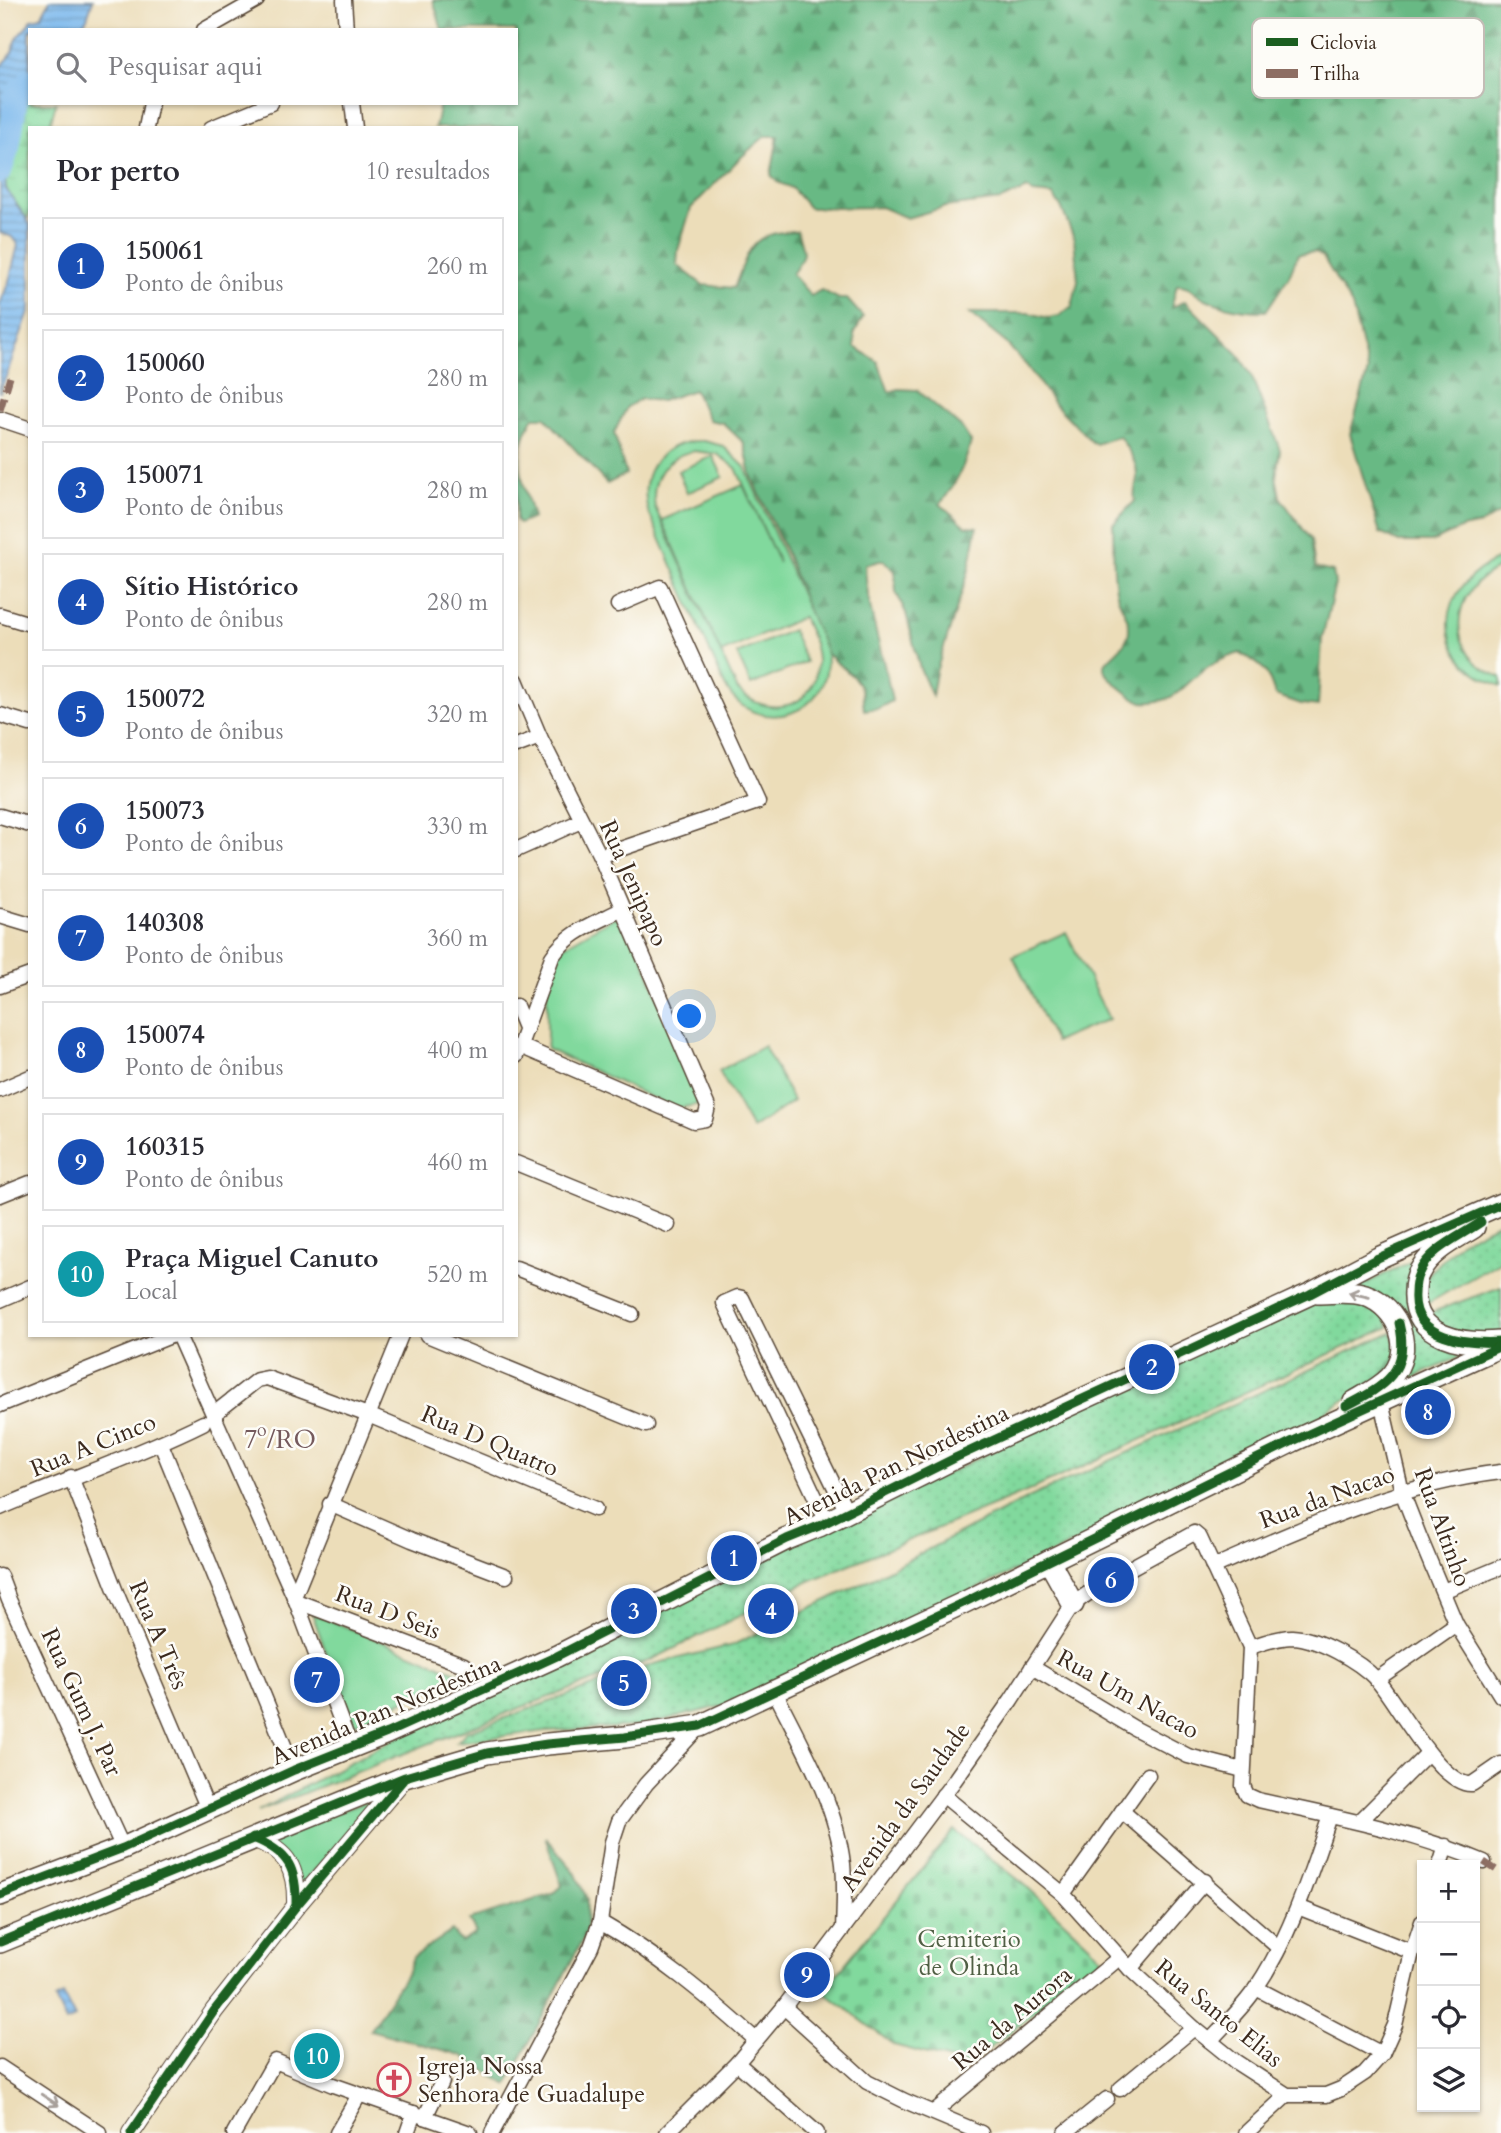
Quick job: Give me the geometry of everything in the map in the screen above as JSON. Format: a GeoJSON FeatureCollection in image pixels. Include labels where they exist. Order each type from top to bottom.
{"type":"FeatureCollection","features":[{"type":"Feature","properties":{"kind":"highway","name":"Avenida Pan Nordestina"},"geometry":{"type":"LineString","coordinates":[[0,1895],[123,1848],[294,1770],[351,1748],[557,1656],[787,1539],[957,1457],[1310,1294],[1378,1258],[1501,1206]]}},
{"type":"Feature","properties":{"kind":"highway"},"geometry":{"type":"LineString","coordinates":[[1501,1206],[1427,1261],[1418,1273],[1414,1302],[1417,1314],[1426,1325],[1442,1335],[1462,1342],[1501,1344]]}},
{"type":"Feature","properties":{"kind":"highway"},"geometry":{"type":"LineString","coordinates":[[1293,1441],[1390,1378],[1403,1353],[1399,1323],[1379,1302],[1353,1292],[1310,1294]]}},
{"type":"Feature","properties":{"kind":"highway"},"geometry":{"type":"LineString","coordinates":[[0,1942],[405,1777],[487,1753],[700,1726],[1501,1344]]}},
{"type":"Feature","properties":{"kind":"highway"},"geometry":{"type":"LineString","coordinates":[[1049,1561],[1073,1604]]}},
{"type":"Feature","properties":{"kind":"main road"},"geometry":{"type":"LineString","coordinates":[[131,2133],[208,2019],[296,1906],[405,1777]]}},
{"type":"Feature","properties":{"kind":"main road"},"geometry":{"type":"LineString","coordinates":[[253,1838],[267,1843],[287,1859],[294,1878],[296,1906]]}},
{"type":"Feature","properties":{"kind":"street"},"geometry":{"type":"LineString","coordinates":[[208,28],[257,0]]}},
{"type":"Feature","properties":{"kind":"street"},"geometry":{"type":"LineString","coordinates":[[344,0],[346,28]]}},
{"type":"Feature","properties":{"kind":"street"},"geometry":{"type":"LineString","coordinates":[[146,126],[151,105]]}},
{"type":"Feature","properties":{"kind":"street"},"geometry":{"type":"LineString","coordinates":[[216,126],[266,105]]}},
{"type":"Feature","properties":{"kind":"street"},"geometry":{"type":"LineString","coordinates":[[352,105],[355,126]]}},
{"type":"Feature","properties":{"kind":"street"},"geometry":{"type":"LineString","coordinates":[[0,419],[28,428]]}},
{"type":"Feature","properties":{"kind":"street"},"geometry":{"type":"LineString","coordinates":[[600,856],[758,802],[660,587],[618,605]]}},
{"type":"Feature","properties":{"kind":"street"},"geometry":{"type":"LineString","coordinates":[[0,615],[28,623]]}},
{"type":"Feature","properties":{"kind":"street","name":"Rua Jenipapo"},"geometry":{"type":"LineString","coordinates":[[518,685],[540,737],[600,856],[708,1107],[705,1119],[694,1121],[518,1051]]}},
{"type":"Feature","properties":{"kind":"street"},"geometry":{"type":"LineString","coordinates":[[0,715],[28,723]]}},
{"type":"Feature","properties":{"kind":"street"},"geometry":{"type":"LineString","coordinates":[[518,745],[540,737]]}},
{"type":"Feature","properties":{"kind":"street"},"geometry":{"type":"LineString","coordinates":[[0,816],[28,824]]}},
{"type":"Feature","properties":{"kind":"street"},"geometry":{"type":"LineString","coordinates":[[518,849],[581,821]]}},
{"type":"Feature","properties":{"kind":"street"},"geometry":{"type":"LineString","coordinates":[[518,1051],[558,947],[572,935],[621,910]]}},
{"type":"Feature","properties":{"kind":"street"},"geometry":{"type":"LineString","coordinates":[[0,916],[28,924]]}},
{"type":"Feature","properties":{"kind":"street"},"geometry":{"type":"LineString","coordinates":[[0,986],[28,976]]}},
{"type":"Feature","properties":{"kind":"street"},"geometry":{"type":"LineString","coordinates":[[518,1011],[526,1030]]}},
{"type":"Feature","properties":{"kind":"street"},"geometry":{"type":"LineString","coordinates":[[0,1090],[28,1078]]}},
{"type":"Feature","properties":{"kind":"street"},"geometry":{"type":"LineString","coordinates":[[518,1164],[668,1225]]}},
{"type":"Feature","properties":{"kind":"street"},"geometry":{"type":"LineString","coordinates":[[0,1195],[28,1184]]}},
{"type":"Feature","properties":{"kind":"street"},"geometry":{"type":"LineString","coordinates":[[518,1269],[632,1314]]}},
{"type":"Feature","properties":{"kind":"street"},"geometry":{"type":"LineString","coordinates":[[0,1300],[28,1288]]}},
{"type":"Feature","properties":{"kind":"street"},"geometry":{"type":"LineString","coordinates":[[827,1522],[724,1303],[742,1298],[847,1512]]}},
{"type":"Feature","properties":{"kind":"street"},"geometry":{"type":"LineString","coordinates":[[0,1405],[171,1337]]}},
{"type":"Feature","properties":{"kind":"street"},"geometry":{"type":"LineString","coordinates":[[177,1337],[209,1419],[295,1599],[351,1748]]}},
{"type":"Feature","properties":{"kind":"street"},"geometry":{"type":"LineString","coordinates":[[295,1599],[330,1504],[400,1337]]}},
{"type":"Feature","properties":{"kind":"street"},"geometry":{"type":"LineString","coordinates":[[433,1337],[646,1425]]}},
{"type":"Feature","properties":{"kind":"street","name":"Rua D Quatro"},"geometry":{"type":"LineString","coordinates":[[209,1419],[257,1380],[265,1378],[368,1415],[595,1509]]}},
{"type":"Feature","properties":{"kind":"street","name":"Rua Altinho"},"geometry":{"type":"LineString","coordinates":[[1381,1402],[1402,1492],[1456,1624],[1501,1696]]}},
{"type":"Feature","properties":{"kind":"street","name":"Rua A Cinco"},"geometry":{"type":"LineString","coordinates":[[0,1508],[71,1477],[161,1444],[209,1419]]}},
{"type":"Feature","properties":{"kind":"street"},"geometry":{"type":"LineString","coordinates":[[161,1444],[294,1770]]}},
{"type":"Feature","properties":{"kind":"street","name":"Rua da Nacao"},"geometry":{"type":"LineString","coordinates":[[1213,1567],[1324,1518],[1402,1492],[1501,1472]]}},
{"type":"Feature","properties":{"kind":"street","name":"Rua A Três"},"geometry":{"type":"LineString","coordinates":[[71,1477],[118,1597],[208,1809]]}},
{"type":"Feature","properties":{"kind":"street"},"geometry":{"type":"LineString","coordinates":[[330,1504],[412,1540],[506,1576]]}},
{"type":"Feature","properties":{"kind":"street","name":"Avenida da Saudade"},"geometry":{"type":"LineString","coordinates":[[667,2133],[737,2063],[784,2007],[943,1795],[1073,1604],[1103,1583],[1194,1533],[1200,1538],[1213,1567]]}},
{"type":"Feature","properties":{"kind":"street"},"geometry":{"type":"LineString","coordinates":[[1213,1567],[1250,1647],[1244,1792],[1258,1800],[1359,1822],[1446,1846],[1484,1862]]}},
{"type":"Feature","properties":{"kind":"street"},"geometry":{"type":"LineString","coordinates":[[1443,1591],[1501,1567]]}},
{"type":"Feature","properties":{"kind":"street","name":"Rua Gum J. Par"},"geometry":{"type":"LineString","coordinates":[[0,1576],[123,1848]]}},
{"type":"Feature","properties":{"kind":"street","name":"Rua D Seis"},"geometry":{"type":"LineString","coordinates":[[295,1599],[464,1665]]}},
{"type":"Feature","properties":{"kind":"street"},"geometry":{"type":"LineString","coordinates":[[1376,1680],[1456,1624]]}},
{"type":"Feature","properties":{"kind":"street"},"geometry":{"type":"LineString","coordinates":[[1250,1647],[1291,1637],[1308,1639],[1358,1664],[1376,1680],[1428,1753],[1442,1768],[1467,1784],[1472,1784],[1501,1764]]}},
{"type":"Feature","properties":{"kind":"street","name":"Rua Um Nacao"},"geometry":{"type":"LineString","coordinates":[[1032,1667],[1134,1728],[1188,1756],[1243,1770]]}},
{"type":"Feature","properties":{"kind":"street"},"geometry":{"type":"LineString","coordinates":[[775,1692],[813,1765],[833,1821],[843,1862],[842,1930]]}},
{"type":"Feature","properties":{"kind":"street"},"geometry":{"type":"LineString","coordinates":[[492,2133],[591,1947],[600,1922],[612,1843],[619,1821],[646,1784],[700,1726]]}},
{"type":"Feature","properties":{"kind":"street"},"geometry":{"type":"LineString","coordinates":[[1359,1822],[1428,1753]]}},
{"type":"Feature","properties":{"kind":"street"},"geometry":{"type":"LineString","coordinates":[[1063,1894],[1148,1774]]}},
{"type":"Feature","properties":{"kind":"street","name":"Rua Santo Elias"},"geometry":{"type":"LineString","coordinates":[[943,1795],[1063,1894],[1125,1964],[1194,2028],[1287,2095],[1326,2095],[1341,2089],[1365,2073],[1382,2054],[1395,2025],[1422,1923]]}},
{"type":"Feature","properties":{"kind":"street"},"geometry":{"type":"LineString","coordinates":[[1122,1811],[1279,1948]]}},
{"type":"Feature","properties":{"kind":"street"},"geometry":{"type":"LineString","coordinates":[[1210,2041],[1256,1988],[1279,1948],[1298,1907],[1330,1816]]}},
{"type":"Feature","properties":{"kind":"street"},"geometry":{"type":"LineString","coordinates":[[1442,1860],[1446,1846]]}},
{"type":"Feature","properties":{"kind":"street","name":"Rua da Aurora"},"geometry":{"type":"LineString","coordinates":[[934,2112],[1125,1964],[1205,1881]]}},
{"type":"Feature","properties":{"kind":"street"},"geometry":{"type":"LineString","coordinates":[[1298,1907],[1412,1952]]}},
{"type":"Feature","properties":{"kind":"street"},"geometry":{"type":"LineString","coordinates":[[600,1922],[660,1959],[756,2040]]}},
{"type":"Feature","properties":{"kind":"street"},"geometry":{"type":"LineString","coordinates":[[1256,1988],[1382,2054]]}},
{"type":"Feature","properties":{"kind":"street"},"geometry":{"type":"LineString","coordinates":[[784,2007],[867,2082],[981,2133]]}},
{"type":"Feature","properties":{"kind":"street"},"geometry":{"type":"LineString","coordinates":[[1120,2089],[1194,2028]]}},
{"type":"Feature","properties":{"kind":"street"},"geometry":{"type":"LineString","coordinates":[[234,2133],[275,2061],[359,2095],[470,2133]]}},
{"type":"Feature","properties":{"kind":"street"},"geometry":{"type":"LineString","coordinates":[[737,2063],[817,2133]]}},
{"type":"Feature","properties":{"kind":"street"},"geometry":{"type":"LineString","coordinates":[[2,2074],[100,2133]]}},
{"type":"Feature","properties":{"kind":"street"},"geometry":{"type":"LineString","coordinates":[[407,2133],[442,2082]]}},
{"type":"Feature","properties":{"kind":"street"},"geometry":{"type":"LineString","coordinates":[[337,2133],[359,2095]]}},
{"type":"Feature","properties":{"kind":"street"},"geometry":{"type":"LineString","coordinates":[[1246,2133],[1287,2095]]}},
{"type":"Feature","properties":{"kind":"street"},"geometry":{"type":"LineString","coordinates":[[1065,2133],[1107,2099]]}},
{"type":"Feature","properties":{"kind":"green space"},"geometry":{"type":"Polygon","coordinates":[[[433,0],[1501,0],[1501,513],[1481,524],[1462,528],[1431,542],[1399,542],[1380,533],[1350,434],[1368,371],[1352,306],[1323,257],[1315,252],[1298,254],[1289,276],[1266,311],[1221,305],[1185,286],[1177,285],[1171,308],[1185,301],[1238,354],[1251,375],[1280,450],[1276,476],[1280,497],[1311,540],[1315,568],[1333,572],[1335,584],[1322,639],[1318,706],[1301,704],[1275,695],[1264,669],[1240,653],[1208,667],[1169,698],[1151,702],[1139,700],[1114,682],[1104,667],[1128,636],[1128,619],[1115,587],[1113,524],[1135,501],[1137,472],[1134,461],[1119,436],[1096,444],[1092,442],[1053,402],[1006,343],[969,313],[1029,313],[1048,318],[1059,316],[1072,306],[1078,281],[1074,238],[1053,195],[1033,193],[1027,189],[1001,200],[945,207],[907,218],[881,207],[809,208],[792,188],[777,182],[771,175],[778,136],[765,136],[691,208],[678,250],[677,265],[703,285],[734,288],[754,245],[770,235],[797,231],[803,254],[792,274],[811,296],[821,290],[839,299],[847,299],[863,317],[854,334],[855,347],[878,362],[889,392],[899,389],[917,390],[962,428],[971,442],[959,475],[940,504],[966,526],[977,527],[969,570],[936,672],[932,696],[920,669],[906,613],[896,592],[895,571],[883,560],[865,565],[866,582],[892,701],[879,708],[864,710],[862,692],[857,681],[822,649],[787,555],[751,475],[744,443],[723,423],[709,420],[694,390],[661,401],[641,399],[627,407],[614,433],[626,474],[607,484],[545,417],[534,417],[522,443],[520,455],[522,478],[533,518],[518,523],[518,126],[435,126],[440,105],[518,105],[518,28],[441,28],[433,0]]]}},
{"type":"Feature","properties":{"kind":"green space"},"geometry":{"type":"Polygon","coordinates":[[[27,98],[28,105],[55,105],[50,126],[28,126],[27,219],[6,189],[5,179],[0,174],[0,114],[7,115],[26,109],[27,98]]]}},
{"type":"Feature","properties":{"kind":"green space"},"geometry":{"type":"Polygon","coordinates":[[[704,441],[723,446],[745,467],[826,651],[826,673],[819,691],[807,704],[791,713],[774,716],[756,713],[739,703],[725,686],[648,511],[646,483],[650,471],[665,452],[689,442],[704,441]],[[694,451],[675,458],[657,478],[655,507],[737,689],[762,704],[788,705],[808,692],[817,664],[813,640],[803,617],[721,653],[662,520],[743,485],[779,563],[736,468],[717,454],[694,451]]]}},
{"type":"Feature","properties":{"kind":"green space"},"geometry":{"type":"Polygon","coordinates":[[[713,456],[723,477],[687,493],[678,471],[713,456]]]}},
{"type":"Feature","properties":{"kind":"green space"},"geometry":{"type":"Polygon","coordinates":[[[1501,558],[1501,567],[1483,577],[1470,591],[1462,606],[1459,623],[1469,654],[1482,667],[1501,677],[1501,686],[1478,674],[1461,659],[1452,641],[1449,623],[1453,604],[1463,586],[1479,570],[1501,558]]]}},
{"type":"Feature","properties":{"kind":"green space"},"geometry":{"type":"Polygon","coordinates":[[[792,630],[806,662],[751,685],[737,654],[792,630]]]}},
{"type":"Feature","properties":{"kind":"green space"},"geometry":{"type":"Polygon","coordinates":[[[625,911],[699,1104],[676,1109],[547,1049],[547,956],[625,911]]]}},
{"type":"Feature","properties":{"kind":"green space"},"geometry":{"type":"Polygon","coordinates":[[[1066,932],[1109,1019],[1055,1042],[1013,956],[1066,932]]]}},
{"type":"Feature","properties":{"kind":"green space"},"geometry":{"type":"Polygon","coordinates":[[[764,1046],[793,1101],[752,1129],[719,1071],[764,1046]]]}},
{"type":"Feature","properties":{"kind":"green space"},"geometry":{"type":"Polygon","coordinates":[[[1501,1221],[1501,1261],[1423,1306],[1424,1279],[1460,1242],[1501,1221]]]}},
{"type":"Feature","properties":{"kind":"green space"},"geometry":{"type":"Polygon","coordinates":[[[1422,1256],[1413,1312],[1401,1318],[1356,1288],[1422,1256]]]}},
{"type":"Feature","properties":{"kind":"green space"},"geometry":{"type":"Polygon","coordinates":[[[1501,1287],[1501,1338],[1464,1338],[1424,1315],[1501,1287]]]}},
{"type":"Feature","properties":{"kind":"green space"},"geometry":{"type":"Polygon","coordinates":[[[1309,1300],[1379,1302],[1389,1327],[1026,1492],[809,1581],[651,1660],[522,1707],[258,1811],[411,1730],[745,1566],[957,1469],[1104,1393],[1309,1300]]]}},
{"type":"Feature","properties":{"kind":"green space"},"geometry":{"type":"Polygon","coordinates":[[[1416,1320],[1477,1349],[1379,1394],[1403,1324],[1416,1320]]]}},
{"type":"Feature","properties":{"kind":"green space"},"geometry":{"type":"Polygon","coordinates":[[[1392,1332],[1398,1352],[1383,1374],[1364,1389],[1331,1408],[1293,1441],[730,1704],[640,1726],[546,1731],[457,1742],[466,1732],[654,1664],[733,1645],[863,1583],[1026,1499],[1392,1332]]]}},
{"type":"Feature","properties":{"kind":"green space"},"geometry":{"type":"Polygon","coordinates":[[[312,1613],[462,1674],[352,1725],[312,1613]]]}},
{"type":"Feature","properties":{"kind":"green space"},"geometry":{"type":"Polygon","coordinates":[[[385,1795],[296,1890],[267,1837],[385,1795]]]}},
{"type":"Feature","properties":{"kind":"green space","name":"Cemiterio de Olinda"},"geometry":{"type":"Polygon","coordinates":[[[954,1830],[1024,1884],[1103,1958],[969,2065],[894,2045],[823,1991],[954,1830]]]}},
{"type":"Feature","properties":{"kind":"green space"},"geometry":{"type":"Polygon","coordinates":[[[545,1837],[575,1872],[587,1899],[586,1933],[507,2085],[461,2055],[370,2030],[408,1971],[413,1957],[452,1931],[461,1942],[476,1933],[469,1920],[553,1894],[562,1886],[545,1837]]]}},
{"type":"Feature","properties":{"kind":"water"},"geometry":{"type":"Polygon","coordinates":[[[50,0],[93,0],[80,28],[28,28],[28,98],[17,128],[7,116],[0,114],[0,66],[11,56],[18,37],[31,19],[41,17],[50,0]]]}},
{"type":"Feature","properties":{"kind":"water"},"geometry":{"type":"Polygon","coordinates":[[[0,174],[5,179],[6,189],[28,221],[28,315],[0,393],[0,304],[18,245],[13,238],[0,233],[0,174]]]}},
{"type":"Feature","properties":{"kind":"water"},"geometry":{"type":"Polygon","coordinates":[[[63,1995],[75,2018],[66,2022],[55,1999],[63,1995]]]}},
{"type":"Feature","properties":{"kind":"waterway"},"geometry":{"type":"LineString","coordinates":[[0,171],[8,147],[17,93],[28,83]]}},
{"type":"Feature","properties":{"kind":"marked path"},"geometry":{"type":"LineString","coordinates":[[0,410],[10,377]]}},
{"type":"Feature","properties":{"kind":"marked path"},"geometry":{"type":"LineString","coordinates":[[1484,1862],[1501,1873]]}},
{"type":"Feature","properties":{"kind":"cycle path"},"geometry":{"type":"LineString","coordinates":[[0,1895],[123,1848],[294,1770],[387,1733],[557,1656],[787,1539],[819,1526],[957,1457],[1310,1294],[1378,1258],[1501,1204]]}},
{"type":"Feature","properties":{"kind":"cycle path"},"geometry":{"type":"LineString","coordinates":[[1481,1222],[1446,1244],[1424,1264],[1416,1283],[1416,1309],[1422,1321],[1444,1336],[1473,1342],[1501,1342]]}},
{"type":"Feature","properties":{"kind":"cycle path"},"geometry":{"type":"LineString","coordinates":[[1346,1406],[1383,1384],[1392,1375],[1401,1353],[1399,1323]]}},
{"type":"Feature","properties":{"kind":"cycle path"},"geometry":{"type":"LineString","coordinates":[[0,1942],[405,1777],[487,1753],[700,1726],[961,1604],[1293,1441],[1501,1346]]}},
{"type":"Feature","properties":{"kind":"cycle path"},"geometry":{"type":"LineString","coordinates":[[131,2133],[214,2011],[296,1906],[403,1780]]}},
{"type":"Feature","properties":{"kind":"cycle path"},"geometry":{"type":"LineString","coordinates":[[253,1838],[275,1849],[288,1863],[295,1882],[296,1906]]}},
{"type":"Feature","properties":{"kind":"place","name":"150060"},"geometry":{"type":"Point","coordinates":[1152,1367]}},
{"type":"Feature","properties":{"kind":"place","name":"150074"},"geometry":{"type":"Point","coordinates":[1428,1412]}},
{"type":"Feature","properties":{"kind":"place","name":"150061"},"geometry":{"type":"Point","coordinates":[734,1558]}},
{"type":"Feature","properties":{"kind":"place","name":"150073"},"geometry":{"type":"Point","coordinates":[1111,1580]}},
{"type":"Feature","properties":{"kind":"place","name":"150071"},"geometry":{"type":"Point","coordinates":[634,1611]}},
{"type":"Feature","properties":{"kind":"place","name":"Sítio Histórico"},"geometry":{"type":"Point","coordinates":[771,1611]}},
{"type":"Feature","properties":{"kind":"place","name":"140308"},"geometry":{"type":"Point","coordinates":[317,1680]}},
{"type":"Feature","properties":{"kind":"place","name":"150072"},"geometry":{"type":"Point","coordinates":[624,1683]}},
{"type":"Feature","properties":{"kind":"place","name":"160315"},"geometry":{"type":"Point","coordinates":[807,1975]}},
{"type":"Feature","properties":{"kind":"place","name":"Praça Miguel Canuto"},"geometry":{"type":"Point","coordinates":[317,2056]}},
{"type":"Feature","properties":{"kind":"place","name":"Igreja Nossa Senhora de Guadalupe"},"geometry":{"type":"Point","coordinates":[394,2080]}},
{"type":"Feature","properties":{"kind":"district","name":"7º/RO"},"geometry":{"type":"Point","coordinates":[280,1439]}}]}
